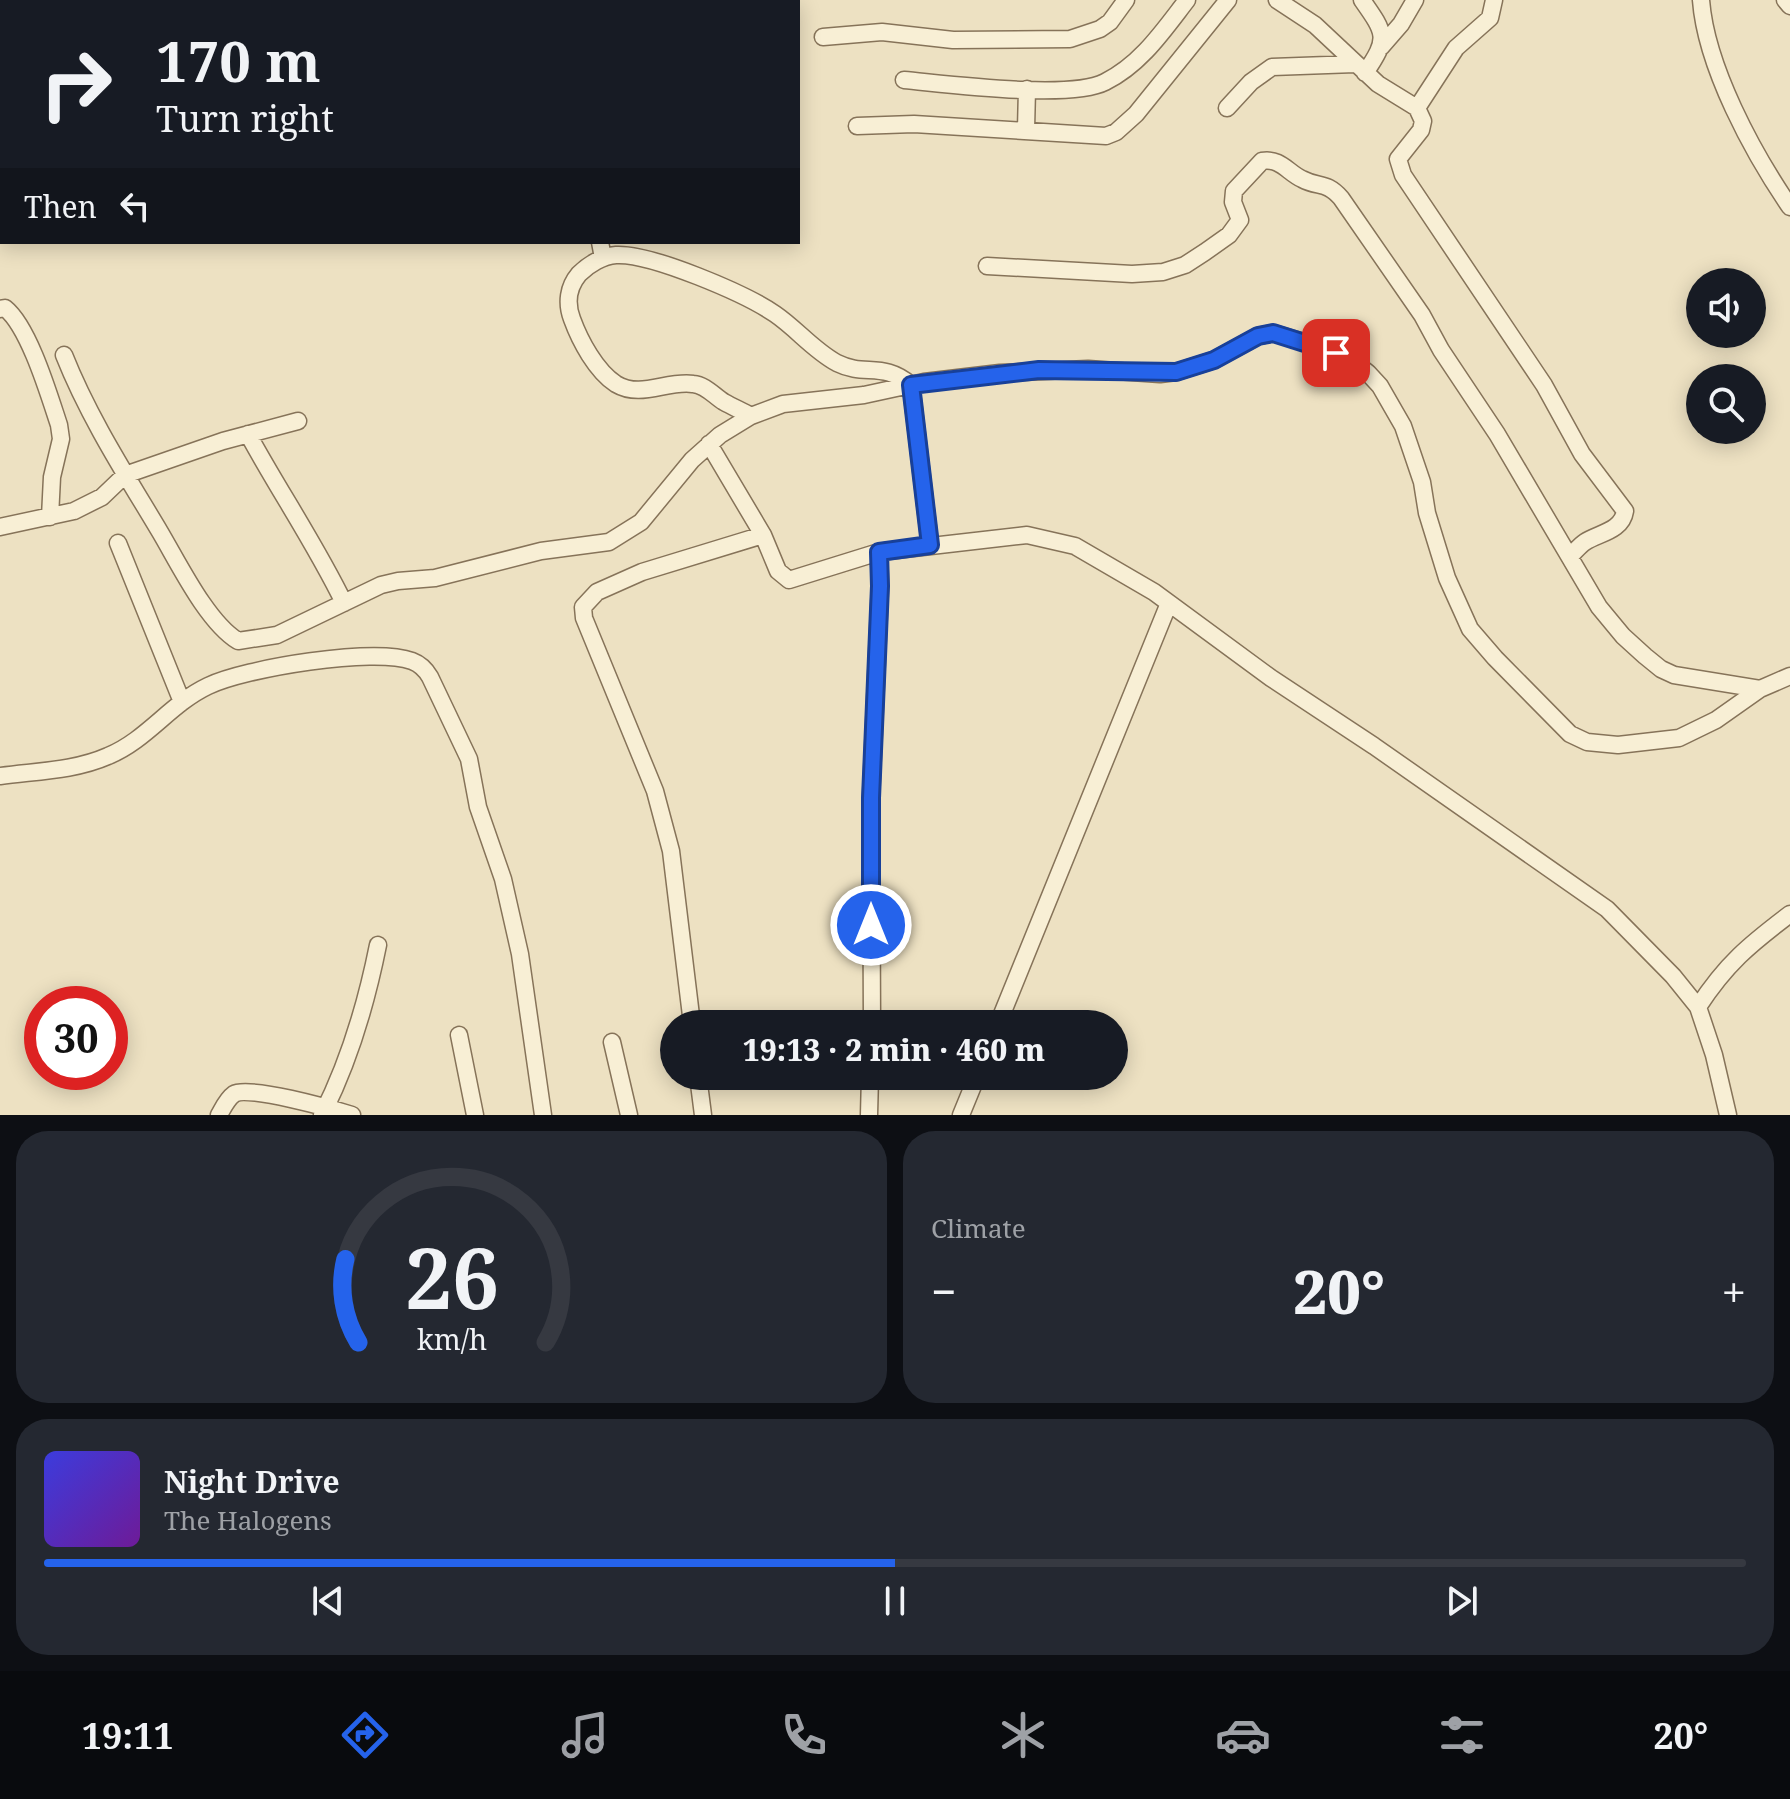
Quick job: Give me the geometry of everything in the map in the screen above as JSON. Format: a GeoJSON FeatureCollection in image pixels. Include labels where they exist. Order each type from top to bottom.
{"type":"FeatureCollection","features":[{"type":"Feature","properties":{"kind":"street"},"geometry":{"type":"LineString","coordinates":[[823,37],[882,32],[953,40],[1070,39],[1100,29],[1110,22],[1126,0]]}},
{"type":"Feature","properties":{"kind":"street"},"geometry":{"type":"LineString","coordinates":[[904,80],[1027,89],[1073,89],[1106,81],[1149,48],[1187,0]]}},
{"type":"Feature","properties":{"kind":"street"},"geometry":{"type":"LineString","coordinates":[[857,126],[914,124],[1026,129],[1090,136],[1116,132],[1136,114],[1228,0]]}},
{"type":"Feature","properties":{"kind":"street"},"geometry":{"type":"LineString","coordinates":[[1277,0],[1315,25],[1360,68],[1417,108],[1423,126],[1398,159],[1403,175],[1536,373],[1582,454],[1625,511],[1623,519],[1615,527],[1586,541],[1570,556]]}},
{"type":"Feature","properties":{"kind":"street"},"geometry":{"type":"LineString","coordinates":[[1362,0],[1381,31],[1381,47]]}},
{"type":"Feature","properties":{"kind":"street"},"geometry":{"type":"LineString","coordinates":[[1227,108],[1251,82],[1272,67],[1360,68],[1401,24],[1415,0]]}},
{"type":"Feature","properties":{"kind":"street"},"geometry":{"type":"LineString","coordinates":[[1417,108],[1456,48],[1490,18],[1494,0]]}},
{"type":"Feature","properties":{"kind":"street"},"geometry":{"type":"LineString","coordinates":[[1701,0],[1712,49],[1742,129],[1790,207]]}},
{"type":"Feature","properties":{"kind":"street"},"geometry":{"type":"LineString","coordinates":[[1785,0],[1790,6]]}},
{"type":"Feature","properties":{"kind":"street"},"geometry":{"type":"LineString","coordinates":[[1026,129],[1027,89]]}},
{"type":"Feature","properties":{"kind":"street"},"geometry":{"type":"LineString","coordinates":[[987,266],[1132,274],[1163,272],[1185,265],[1235,230],[1240,220],[1233,202],[1234,191],[1262,161],[1279,163],[1303,180],[1329,186],[1356,219],[1422,315],[1441,350],[1497,434],[1589,593],[1610,622],[1661,669],[1688,678],[1760,689]]}},
{"type":"Feature","properties":{"kind":"street"},"geometry":{"type":"LineString","coordinates":[[751,416],[700,385],[689,383],[630,390],[605,375],[572,320],[568,301],[573,282],[602,250],[683,271],[773,313],[813,347],[841,365],[889,371],[911,385]]}},
{"type":"Feature","properties":{"kind":"street"},"geometry":{"type":"LineString","coordinates":[[0,309],[9,311],[21,328],[59,425],[61,439],[52,477],[50,517]]}},
{"type":"Feature","properties":{"kind":"street"},"geometry":{"type":"LineString","coordinates":[[64,355],[125,475],[188,580],[235,639],[247,642],[277,635],[381,585],[435,578],[541,551],[609,542],[641,522],[709,444],[768,408],[797,401],[864,395],[911,385],[1039,370],[1176,372],[1214,360],[1258,336],[1273,333],[1321,347],[1353,361],[1380,386],[1403,426],[1422,482],[1427,513],[1447,578],[1470,629],[1570,734],[1587,742],[1618,745],[1679,738],[1716,720],[1760,689],[1790,676]]}},
{"type":"Feature","properties":{"kind":"street"},"geometry":{"type":"LineString","coordinates":[[911,385],[930,545]]}},
{"type":"Feature","properties":{"kind":"street"},"geometry":{"type":"LineString","coordinates":[[0,527],[74,511],[94,502],[125,475],[248,434],[298,421]]}},
{"type":"Feature","properties":{"kind":"street"},"geometry":{"type":"LineString","coordinates":[[248,434],[329,570],[344,603]]}},
{"type":"Feature","properties":{"kind":"street"},"geometry":{"type":"LineString","coordinates":[[709,444],[763,535],[778,571],[789,580],[879,552],[1027,535],[1075,546],[1169,603],[1271,678],[1607,909],[1698,1007],[1710,1041],[1728,1115]]}},
{"type":"Feature","properties":{"kind":"street"},"geometry":{"type":"LineString","coordinates":[[690,1010],[671,851],[655,791],[584,618],[583,607],[597,592],[642,572],[763,535]]}},
{"type":"Feature","properties":{"kind":"street"},"geometry":{"type":"LineString","coordinates":[[118,543],[182,702]]}},
{"type":"Feature","properties":{"kind":"street"},"geometry":{"type":"LineString","coordinates":[[872,1010],[871,798],[879,552]]}},
{"type":"Feature","properties":{"kind":"street"},"geometry":{"type":"LineString","coordinates":[[1004,1010],[1169,603]]}},
{"type":"Feature","properties":{"kind":"street"},"geometry":{"type":"LineString","coordinates":[[0,776],[69,768],[105,758],[144,736],[182,702],[207,686],[233,676],[299,663],[378,657],[415,662],[426,672],[469,759],[478,807],[503,879],[520,954],[543,1115]]}},
{"type":"Feature","properties":{"kind":"street"},"geometry":{"type":"LineString","coordinates":[[1698,1007],[1734,958],[1790,914]]}},
{"type":"Feature","properties":{"kind":"street"},"geometry":{"type":"LineString","coordinates":[[324,1111],[348,1062],[378,945]]}},
{"type":"Feature","properties":{"kind":"street"},"geometry":{"type":"LineString","coordinates":[[459,1035],[475,1115]]}},
{"type":"Feature","properties":{"kind":"street"},"geometry":{"type":"LineString","coordinates":[[612,1042],[629,1115]]}},
{"type":"Feature","properties":{"kind":"street"},"geometry":{"type":"LineString","coordinates":[[700,1090],[703,1115]]}},
{"type":"Feature","properties":{"kind":"street"},"geometry":{"type":"LineString","coordinates":[[869,1115],[870,1090]]}},
{"type":"Feature","properties":{"kind":"street"},"geometry":{"type":"LineString","coordinates":[[961,1115],[971,1090]]}},
{"type":"Feature","properties":{"kind":"street"},"geometry":{"type":"LineString","coordinates":[[219,1115],[231,1096],[244,1091],[352,1115]]}},
{"type":"Feature","properties":{"kind":"route"},"geometry":{"type":"LineString","coordinates":[[871,925],[871,798],[879,552],[930,545],[911,385],[1039,370],[1176,372],[1192,369],[1258,336],[1273,333],[1336,353]]}}]}
